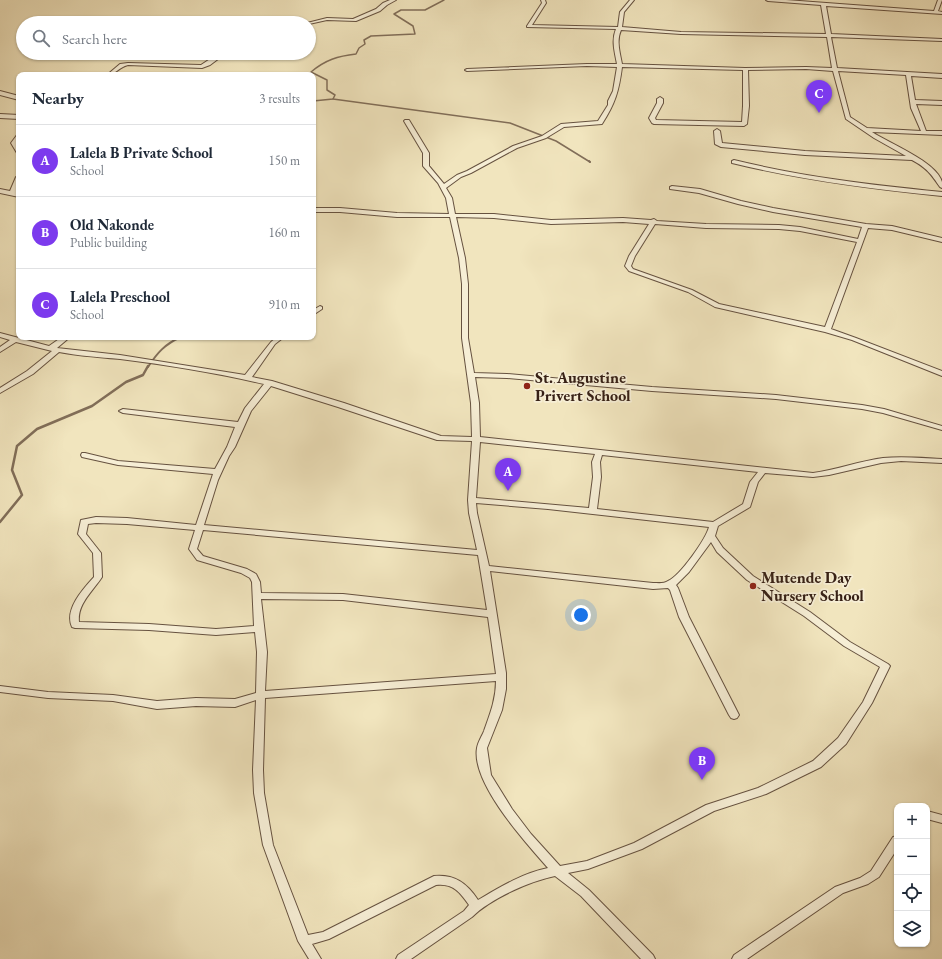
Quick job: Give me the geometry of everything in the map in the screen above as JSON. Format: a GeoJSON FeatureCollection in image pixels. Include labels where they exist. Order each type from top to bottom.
{"type":"FeatureCollection","features":[{"type":"Feature","properties":{"kind":"street"},"geometry":{"type":"LineString","coordinates":[[316,21],[327,19],[354,20],[378,10],[385,4],[394,0]]}},
{"type":"Feature","properties":{"kind":"street"},"geometry":{"type":"LineString","coordinates":[[543,0],[544,3],[529,26],[618,28],[699,33],[830,35],[942,40]]}},
{"type":"Feature","properties":{"kind":"street"},"geometry":{"type":"LineString","coordinates":[[443,187],[459,176],[474,170],[515,147],[544,137],[563,125],[600,123],[611,104],[616,91],[620,66],[616,45],[616,35],[621,24],[622,12],[632,0]]}},
{"type":"Feature","properties":{"kind":"street"},"geometry":{"type":"LineString","coordinates":[[768,0],[942,13]]}},
{"type":"Feature","properties":{"kind":"street"},"geometry":{"type":"LineString","coordinates":[[936,13],[940,0]]}},
{"type":"Feature","properties":{"kind":"street"},"geometry":{"type":"LineString","coordinates":[[823,4],[830,35],[835,70],[846,115],[866,130],[926,165],[934,173],[942,186]]}},
{"type":"Feature","properties":{"kind":"street"},"geometry":{"type":"LineString","coordinates":[[113,72],[122,65],[128,64],[202,67],[208,66],[214,60]]}},
{"type":"Feature","properties":{"kind":"street"},"geometry":{"type":"LineString","coordinates":[[466,70],[587,65],[745,69],[806,68],[942,76]]}},
{"type":"Feature","properties":{"kind":"street"},"geometry":{"type":"LineString","coordinates":[[187,72],[192,67]]}},
{"type":"Feature","properties":{"kind":"street"},"geometry":{"type":"LineString","coordinates":[[660,98],[660,103],[652,118],[654,122],[744,124],[746,106],[745,69]]}},
{"type":"Feature","properties":{"kind":"street"},"geometry":{"type":"LineString","coordinates":[[908,75],[914,108],[924,132]]}},
{"type":"Feature","properties":{"kind":"street"},"geometry":{"type":"LineString","coordinates":[[0,93],[16,97]]}},
{"type":"Feature","properties":{"kind":"street"},"geometry":{"type":"LineString","coordinates":[[914,102],[942,103]]}},
{"type":"Feature","properties":{"kind":"street"},"geometry":{"type":"LineString","coordinates":[[0,116],[16,117]]}},
{"type":"Feature","properties":{"kind":"street"},"geometry":{"type":"LineString","coordinates":[[408,121],[426,153],[426,166],[443,187],[449,198],[462,258],[465,284],[465,338],[472,375],[475,403],[476,439],[472,500],[485,568],[501,677],[501,689],[497,710],[482,748],[486,776],[508,812],[527,837],[558,872],[585,893],[649,959]]}},
{"type":"Feature","properties":{"kind":"street"},"geometry":{"type":"LineString","coordinates":[[866,130],[942,133]]}},
{"type":"Feature","properties":{"kind":"street"},"geometry":{"type":"LineString","coordinates":[[717,131],[718,144],[721,145],[805,153],[914,158]]}},
{"type":"Feature","properties":{"kind":"street"},"geometry":{"type":"LineString","coordinates":[[734,162],[791,176],[834,183],[942,194]]}},
{"type":"Feature","properties":{"kind":"street"},"geometry":{"type":"LineString","coordinates":[[12,194],[16,184]]}},
{"type":"Feature","properties":{"kind":"street"},"geometry":{"type":"LineString","coordinates":[[672,188],[700,191],[767,209],[866,226],[912,232],[942,240]]}},
{"type":"Feature","properties":{"kind":"street"},"geometry":{"type":"LineString","coordinates":[[0,190],[16,195]]}},
{"type":"Feature","properties":{"kind":"street"},"geometry":{"type":"LineString","coordinates":[[316,210],[340,210],[397,215],[500,216],[551,222],[617,220],[654,221],[706,226],[789,227],[860,241]]}},
{"type":"Feature","properties":{"kind":"street"},"geometry":{"type":"LineString","coordinates":[[654,221],[632,256],[628,266],[630,270],[690,291],[717,306],[827,330],[854,339],[942,374]]}},
{"type":"Feature","properties":{"kind":"street"},"geometry":{"type":"LineString","coordinates":[[827,330],[866,226]]}},
{"type":"Feature","properties":{"kind":"street"},"geometry":{"type":"LineString","coordinates":[[316,311],[320,308]]}},
{"type":"Feature","properties":{"kind":"street"},"geometry":{"type":"LineString","coordinates":[[0,335],[16,339]]}},
{"type":"Feature","properties":{"kind":"street"},"geometry":{"type":"LineString","coordinates":[[0,350],[16,339]]}},
{"type":"Feature","properties":{"kind":"street"},"geometry":{"type":"LineString","coordinates":[[20,340],[54,349],[120,357],[269,383],[348,407],[440,438],[476,439],[764,471],[813,475],[829,473],[881,461],[901,459],[942,461]]}},
{"type":"Feature","properties":{"kind":"street"},"geometry":{"type":"LineString","coordinates":[[0,391],[40,367],[54,349],[64,340]]}},
{"type":"Feature","properties":{"kind":"street"},"geometry":{"type":"LineString","coordinates":[[247,378],[273,343],[277,340]]}},
{"type":"Feature","properties":{"kind":"street"},"geometry":{"type":"LineString","coordinates":[[472,375],[507,376],[652,389],[776,397],[884,411],[942,428]]}},
{"type":"Feature","properties":{"kind":"street"},"geometry":{"type":"LineString","coordinates":[[269,383],[248,410],[231,447],[217,472],[192,549],[200,558],[231,566],[253,576],[256,582],[262,652],[258,770],[259,793],[268,845],[304,941],[315,959]]}},
{"type":"Feature","properties":{"kind":"street"},"geometry":{"type":"LineString","coordinates":[[123,411],[240,425]]}},
{"type":"Feature","properties":{"kind":"street"},"geometry":{"type":"LineString","coordinates":[[593,511],[597,477],[596,462],[599,452]]}},
{"type":"Feature","properties":{"kind":"street"},"geometry":{"type":"LineString","coordinates":[[85,455],[118,463],[217,472]]}},
{"type":"Feature","properties":{"kind":"street"},"geometry":{"type":"LineString","coordinates":[[472,500],[517,502],[714,525],[742,509],[746,505],[754,482],[764,471]]}},
{"type":"Feature","properties":{"kind":"street"},"geometry":{"type":"LineString","coordinates":[[259,629],[216,632],[149,627],[75,625],[74,616],[82,596],[98,577],[97,553],[82,534],[84,522],[96,520],[127,521],[481,552]]}},
{"type":"Feature","properties":{"kind":"street"},"geometry":{"type":"LineString","coordinates":[[485,568],[653,586],[669,585],[678,579],[689,566],[711,536],[714,525]]}},
{"type":"Feature","properties":{"kind":"street"},"geometry":{"type":"LineString","coordinates":[[402,959],[468,914],[476,906],[513,886],[538,875],[588,865],[638,846],[710,808],[762,791],[817,764],[842,741],[867,703],[885,666],[847,644],[808,614],[750,578],[720,550],[711,536]]}},
{"type":"Feature","properties":{"kind":"street"},"geometry":{"type":"LineString","coordinates":[[669,585],[674,588],[684,617],[734,715]]}},
{"type":"Feature","properties":{"kind":"street"},"geometry":{"type":"LineString","coordinates":[[256,596],[343,597],[491,614]]}},
{"type":"Feature","properties":{"kind":"street"},"geometry":{"type":"LineString","coordinates":[[0,689],[48,695],[113,698],[157,705],[196,702],[234,703],[260,695],[501,677]]}},
{"type":"Feature","properties":{"kind":"street"},"geometry":{"type":"LineString","coordinates":[[930,816],[942,819]]}},
{"type":"Feature","properties":{"kind":"street"},"geometry":{"type":"LineString","coordinates":[[738,959],[839,890],[864,881],[876,874],[894,845]]}},
{"type":"Feature","properties":{"kind":"street"},"geometry":{"type":"LineString","coordinates":[[304,941],[325,936],[434,880],[443,878],[454,881],[468,894],[476,906]]}},
{"type":"Feature","properties":{"kind":"waterway"},"geometry":{"type":"LineString","coordinates":[[311,72],[321,64],[332,59],[356,54],[359,48],[365,44],[364,40],[371,36],[415,34],[413,26],[394,14],[401,10],[425,10],[444,0]]}},
{"type":"Feature","properties":{"kind":"waterway"},"geometry":{"type":"LineString","coordinates":[[316,74],[327,80],[327,90],[335,95],[333,99]]}},
{"type":"Feature","properties":{"kind":"waterway"},"geometry":{"type":"LineString","coordinates":[[316,101],[333,99]]}},
{"type":"Feature","properties":{"kind":"waterway"},"geometry":{"type":"LineString","coordinates":[[333,99],[510,123],[556,141],[590,162],[589,161]]}},
{"type":"Feature","properties":{"kind":"waterway"},"geometry":{"type":"LineString","coordinates":[[148,367],[162,349],[176,340]]}},
{"type":"Feature","properties":{"kind":"waterway"},"geometry":{"type":"LineString","coordinates":[[0,522],[22,495],[12,470],[17,446],[37,429],[92,406],[126,382],[143,375],[148,366]]}},
{"type":"Feature","properties":{"kind":"place","name":"Lalela Preschool"},"geometry":{"type":"Point","coordinates":[819,113]}},
{"type":"Feature","properties":{"kind":"place","name":"St. Augustine Privert School"},"geometry":{"type":"Point","coordinates":[527,386]}},
{"type":"Feature","properties":{"kind":"place","name":"Lalela B Private School"},"geometry":{"type":"Point","coordinates":[508,491]}},
{"type":"Feature","properties":{"kind":"place","name":"Mutende Day Nursery School"},"geometry":{"type":"Point","coordinates":[753,586]}},
{"type":"Feature","properties":{"kind":"place","name":"Old Nakonde"},"geometry":{"type":"Point","coordinates":[702,780]}}]}
